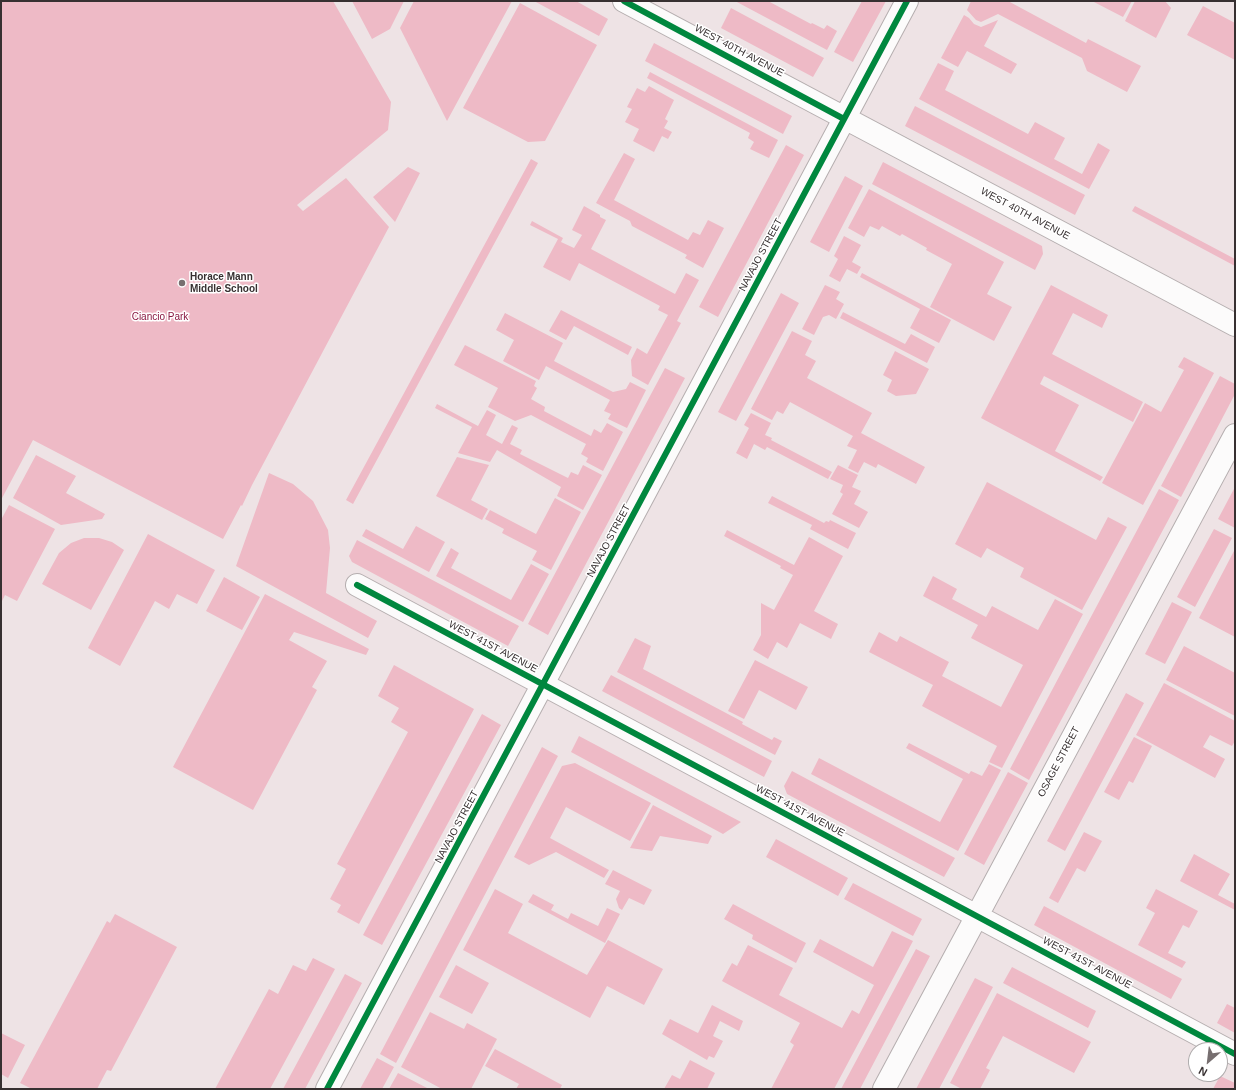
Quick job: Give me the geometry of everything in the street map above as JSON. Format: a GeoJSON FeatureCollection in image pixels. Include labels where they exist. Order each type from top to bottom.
{"type":"FeatureCollection","features":[{"type":"Feature","properties":{"kind":"street","name":"WEST 40TH AVENUE"},"geometry":{"type":"LineString","coordinates":[[624,1],[1235,326]]}},
{"type":"Feature","properties":{"kind":"street","name":"NAVAJO STREET"},"geometry":{"type":"LineString","coordinates":[[327,1089],[544,685],[907,1]]}},
{"type":"Feature","properties":{"kind":"street","name":"OSAGE STREET"},"geometry":{"type":"LineString","coordinates":[[884,1089],[976,915],[1235,435]]}},
{"type":"Feature","properties":{"kind":"street","name":"WEST 41ST AVENUE"},"geometry":{"type":"LineString","coordinates":[[357,585],[1235,1054]]}},
{"type":"Feature","properties":{"kind":"green space","name":"Ciancio Park"},"geometry":{"type":"Polygon","coordinates":[[[1,1],[333,1],[391,102],[388,130],[297,205],[303,211],[346,178],[389,227],[242,506],[241,505],[223,539],[33,440],[1,500],[1,1]]]}},
{"type":"Feature","properties":{"kind":"green space"},"geometry":{"type":"Polygon","coordinates":[[[352,1],[404,1],[390,29],[372,39],[352,1]]]}},
{"type":"Feature","properties":{"kind":"green space"},"geometry":{"type":"Polygon","coordinates":[[[414,1],[512,1],[447,121],[400,28],[414,1]]]}},
{"type":"Feature","properties":{"kind":"green space"},"geometry":{"type":"Polygon","coordinates":[[[534,1],[576,1],[608,19],[599,36],[534,1]]]}},
{"type":"Feature","properties":{"kind":"green space"},"geometry":{"type":"Polygon","coordinates":[[[735,1],[768,1],[811,24],[812,23],[824,29],[827,25],[837,31],[827,50],[735,1]]]}},
{"type":"Feature","properties":{"kind":"green space"},"geometry":{"type":"Polygon","coordinates":[[[862,1],[886,1],[853,62],[834,52],[862,1]]]}},
{"type":"Feature","properties":{"kind":"green space"},"geometry":{"type":"Polygon","coordinates":[[[971,1],[1008,1],[1086,43],[1088,39],[1141,66],[1127,92],[1087,71],[1082,58],[998,14],[981,22],[976,20],[967,10],[971,1]]]}},
{"type":"Feature","properties":{"kind":"green space"},"geometry":{"type":"Polygon","coordinates":[[[1092,1],[1132,1],[1123,17],[1092,1]]]}},
{"type":"Feature","properties":{"kind":"green space"},"geometry":{"type":"Polygon","coordinates":[[[1135,1],[1165,1],[1171,8],[1156,38],[1125,21],[1135,1]]]}},
{"type":"Feature","properties":{"kind":"green space"},"geometry":{"type":"Polygon","coordinates":[[[520,3],[597,45],[545,141],[528,142],[463,108],[520,3]]]}},
{"type":"Feature","properties":{"kind":"green space"},"geometry":{"type":"Polygon","coordinates":[[[1203,6],[1235,23],[1235,60],[1187,35],[1203,6]]]}},
{"type":"Feature","properties":{"kind":"green space"},"geometry":{"type":"Polygon","coordinates":[[[731,8],[824,58],[813,77],[721,28],[731,8]]]}},
{"type":"Feature","properties":{"kind":"green space"},"geometry":{"type":"Polygon","coordinates":[[[964,15],[974,24],[981,27],[998,20],[984,46],[1017,64],[1011,74],[967,51],[958,67],[941,58],[964,15]]]}},
{"type":"Feature","properties":{"kind":"green space"},"geometry":{"type":"Polygon","coordinates":[[[654,43],[792,116],[783,134],[645,61],[654,43]]]}},
{"type":"Feature","properties":{"kind":"green space"},"geometry":{"type":"Polygon","coordinates":[[[938,63],[954,71],[945,90],[1028,134],[1035,122],[1065,138],[1054,159],[1082,174],[1098,143],[1110,150],[1089,189],[919,99],[938,63]]]}},
{"type":"Feature","properties":{"kind":"green space"},"geometry":{"type":"Polygon","coordinates":[[[650,72],[778,140],[769,158],[750,149],[754,142],[748,138],[750,133],[647,78],[650,72]]]}},
{"type":"Feature","properties":{"kind":"green space"},"geometry":{"type":"Polygon","coordinates":[[[649,86],[674,100],[665,119],[668,121],[664,128],[672,132],[668,139],[662,136],[654,152],[633,141],[639,129],[625,122],[632,109],[627,107],[637,88],[645,92],[649,86]]]}},
{"type":"Feature","properties":{"kind":"green space"},"geometry":{"type":"Polygon","coordinates":[[[915,106],[1085,195],[1075,215],[905,126],[915,106]]]}},
{"type":"Feature","properties":{"kind":"green space"},"geometry":{"type":"Polygon","coordinates":[[[786,145],[804,155],[718,317],[699,307],[786,145]]]}},
{"type":"Feature","properties":{"kind":"green space"},"geometry":{"type":"Polygon","coordinates":[[[624,153],[635,159],[614,200],[688,240],[693,232],[700,235],[708,220],[724,228],[703,268],[685,258],[687,255],[632,226],[630,221],[596,203],[624,153]]]}},
{"type":"Feature","properties":{"kind":"green space"},"geometry":{"type":"Polygon","coordinates":[[[531,159],[538,163],[353,504],[346,500],[531,159]]]}},
{"type":"Feature","properties":{"kind":"green space"},"geometry":{"type":"Polygon","coordinates":[[[883,162],[1042,246],[1043,254],[1035,270],[872,184],[883,162]]]}},
{"type":"Feature","properties":{"kind":"green space"},"geometry":{"type":"Polygon","coordinates":[[[408,167],[420,173],[395,222],[373,197],[408,167]]]}},
{"type":"Feature","properties":{"kind":"green space"},"geometry":{"type":"Polygon","coordinates":[[[845,176],[863,186],[829,252],[810,242],[845,176]]]}},
{"type":"Feature","properties":{"kind":"green space"},"geometry":{"type":"Polygon","coordinates":[[[869,189],[1004,262],[987,294],[1012,307],[994,341],[930,307],[952,264],[926,250],[927,248],[902,234],[900,236],[882,226],[879,230],[870,226],[864,237],[848,228],[869,189]]]}},
{"type":"Feature","properties":{"kind":"green space"},"geometry":{"type":"Polygon","coordinates":[[[584,206],[606,220],[591,249],[675,294],[686,273],[699,280],[677,321],[681,323],[648,385],[632,376],[631,360],[637,348],[647,354],[668,315],[658,310],[660,306],[579,263],[570,281],[543,267],[558,239],[530,225],[532,221],[563,238],[561,242],[574,248],[582,235],[572,230],[584,206]]]}},
{"type":"Feature","properties":{"kind":"green space"},"geometry":{"type":"Polygon","coordinates":[[[1135,206],[1235,259],[1235,266],[1132,211],[1135,206]]]}},
{"type":"Feature","properties":{"kind":"green space"},"geometry":{"type":"Polygon","coordinates":[[[844,236],[861,245],[852,262],[861,267],[857,274],[847,269],[840,282],[829,276],[838,259],[834,256],[844,236]]]}},
{"type":"Feature","properties":{"kind":"green space"},"geometry":{"type":"Polygon","coordinates":[[[862,273],[951,320],[939,343],[910,328],[920,309],[860,277],[862,273]]]}},
{"type":"Feature","properties":{"kind":"green space"},"geometry":{"type":"Polygon","coordinates":[[[825,285],[840,292],[836,299],[844,304],[836,319],[829,315],[823,317],[814,335],[802,329],[825,285]]]}},
{"type":"Feature","properties":{"kind":"green space"},"geometry":{"type":"Polygon","coordinates":[[[1051,285],[1108,315],[1102,328],[1073,313],[1052,354],[1143,402],[1133,422],[1044,376],[1040,384],[1079,405],[1055,451],[1103,477],[1100,481],[981,418],[1051,285]]]}},
{"type":"Feature","properties":{"kind":"green space"},"geometry":{"type":"Polygon","coordinates":[[[781,293],[799,303],[736,421],[718,412],[781,293]]]}},
{"type":"Feature","properties":{"kind":"green space"},"geometry":{"type":"Polygon","coordinates":[[[561,310],[632,347],[628,355],[574,326],[566,340],[549,331],[561,310]]]}},
{"type":"Feature","properties":{"kind":"green space"},"geometry":{"type":"Polygon","coordinates":[[[843,312],[905,344],[911,334],[935,347],[927,363],[840,318],[843,312]]]}},
{"type":"Feature","properties":{"kind":"green space"},"geometry":{"type":"Polygon","coordinates":[[[505,313],[563,343],[554,361],[613,392],[626,389],[630,382],[646,390],[627,428],[608,419],[611,414],[604,411],[610,400],[546,366],[539,380],[503,361],[514,340],[496,330],[505,313]]]}},
{"type":"Feature","properties":{"kind":"green space"},"geometry":{"type":"Polygon","coordinates":[[[792,331],[812,341],[805,355],[816,361],[807,378],[872,413],[861,433],[925,467],[916,484],[878,464],[876,468],[864,462],[858,473],[848,468],[857,450],[847,446],[853,436],[790,402],[783,414],[777,411],[772,420],[751,409],[792,331]]]}},
{"type":"Feature","properties":{"kind":"green space"},"geometry":{"type":"Polygon","coordinates":[[[465,345],[536,381],[534,386],[537,388],[531,399],[545,407],[544,411],[591,436],[594,429],[601,433],[607,423],[623,432],[603,471],[586,462],[588,458],[581,454],[586,444],[531,415],[515,421],[488,407],[498,388],[454,365],[465,345]]]}},
{"type":"Feature","properties":{"kind":"green space"},"geometry":{"type":"Polygon","coordinates":[[[895,351],[929,369],[916,394],[896,396],[887,391],[892,380],[883,375],[895,351]]]}},
{"type":"Feature","properties":{"kind":"green space"},"geometry":{"type":"Polygon","coordinates":[[[1184,357],[1214,373],[1143,505],[1102,483],[1145,403],[1161,412],[1184,370],[1178,367],[1184,357]]]}},
{"type":"Feature","properties":{"kind":"green space"},"geometry":{"type":"Polygon","coordinates":[[[665,368],[685,378],[548,635],[528,624],[665,368]]]}},
{"type":"Feature","properties":{"kind":"green space"},"geometry":{"type":"Polygon","coordinates":[[[1220,376],[1235,384],[1235,394],[1181,497],[1161,486],[1220,376]]]}},
{"type":"Feature","properties":{"kind":"green space"},"geometry":{"type":"Polygon","coordinates":[[[437,404],[478,426],[487,410],[496,415],[486,435],[502,444],[512,425],[518,428],[510,444],[522,450],[520,454],[568,478],[571,472],[578,475],[583,465],[602,475],[583,510],[557,496],[561,487],[497,450],[490,462],[458,453],[472,427],[435,408],[437,404]]]}},
{"type":"Feature","properties":{"kind":"green space"},"geometry":{"type":"Polygon","coordinates":[[[751,413],[771,423],[765,435],[772,438],[771,440],[832,472],[828,479],[767,447],[765,450],[754,444],[747,459],[736,453],[749,428],[744,425],[751,413]]]}},
{"type":"Feature","properties":{"kind":"green space"},"geometry":{"type":"Polygon","coordinates":[[[36,455],[76,476],[66,493],[105,514],[102,519],[61,525],[13,498],[36,455]]]}},
{"type":"Feature","properties":{"kind":"green space"},"geometry":{"type":"Polygon","coordinates":[[[457,457],[489,465],[471,500],[488,509],[482,520],[436,496],[457,457]]]}},
{"type":"Feature","properties":{"kind":"green space"},"geometry":{"type":"Polygon","coordinates":[[[838,465],[858,475],[852,487],[861,491],[854,504],[868,512],[859,528],[832,514],[843,494],[840,492],[843,485],[830,479],[838,465]]]}},
{"type":"Feature","properties":{"kind":"green space"},"geometry":{"type":"Polygon","coordinates":[[[269,473],[293,484],[313,501],[328,530],[330,548],[326,593],[377,621],[368,638],[236,566],[269,473]]]}},
{"type":"Feature","properties":{"kind":"green space"},"geometry":{"type":"Polygon","coordinates":[[[987,482],[1096,540],[1108,517],[1127,527],[1082,610],[1020,577],[1024,568],[987,548],[981,558],[955,544],[987,482]]]}},
{"type":"Feature","properties":{"kind":"green space"},"geometry":{"type":"Polygon","coordinates":[[[1235,487],[1235,528],[1218,519],[1235,487]]]}},
{"type":"Feature","properties":{"kind":"green space"},"geometry":{"type":"Polygon","coordinates":[[[1159,489],[1179,500],[1029,780],[1010,769],[1159,489]]]}},
{"type":"Feature","properties":{"kind":"green space"},"geometry":{"type":"Polygon","coordinates":[[[772,496],[824,523],[826,521],[829,522],[830,520],[856,533],[848,549],[810,529],[812,525],[768,503],[772,496]]]}},
{"type":"Feature","properties":{"kind":"green space"},"geometry":{"type":"Polygon","coordinates":[[[555,498],[581,512],[551,570],[532,560],[537,551],[502,533],[504,529],[485,519],[490,510],[536,534],[555,498]]]}},
{"type":"Feature","properties":{"kind":"green space"},"geometry":{"type":"Polygon","coordinates":[[[9,505],[55,529],[17,601],[5,595],[2,601],[1,520],[9,505]]]}},
{"type":"Feature","properties":{"kind":"green space"},"geometry":{"type":"Polygon","coordinates":[[[416,526],[445,542],[429,572],[362,536],[366,529],[403,549],[416,526]]]}},
{"type":"Feature","properties":{"kind":"green space"},"geometry":{"type":"Polygon","coordinates":[[[1214,529],[1232,538],[1195,607],[1177,597],[1214,529]]]}},
{"type":"Feature","properties":{"kind":"green space"},"geometry":{"type":"Polygon","coordinates":[[[727,530],[794,565],[809,537],[843,556],[814,611],[838,624],[831,639],[800,623],[787,648],[777,642],[768,659],[753,650],[761,635],[761,603],[774,610],[793,575],[780,568],[781,566],[724,536],[727,530]]]}},
{"type":"Feature","properties":{"kind":"green space"},"geometry":{"type":"Polygon","coordinates":[[[148,534],[215,570],[197,604],[177,594],[169,609],[155,601],[120,666],[88,648],[148,534]]]}},
{"type":"Feature","properties":{"kind":"green space"},"geometry":{"type":"Polygon","coordinates":[[[84,538],[99,538],[112,542],[124,550],[91,610],[42,584],[59,553],[71,543],[84,538]]]}},
{"type":"Feature","properties":{"kind":"green space"},"geometry":{"type":"Polygon","coordinates":[[[357,540],[519,626],[508,646],[352,562],[349,556],[357,540]]]}},
{"type":"Feature","properties":{"kind":"green space"},"geometry":{"type":"Polygon","coordinates":[[[451,548],[459,553],[451,568],[511,600],[531,564],[549,574],[523,622],[436,576],[451,548]]]}},
{"type":"Feature","properties":{"kind":"green space"},"geometry":{"type":"Polygon","coordinates":[[[1235,549],[1235,637],[1199,618],[1235,549]]]}},
{"type":"Feature","properties":{"kind":"green space"},"geometry":{"type":"Polygon","coordinates":[[[933,576],[957,589],[952,599],[986,617],[992,606],[1038,630],[1055,599],[1083,614],[1002,768],[989,762],[997,746],[922,706],[933,685],[869,652],[879,632],[897,642],[900,636],[949,662],[942,676],[1001,707],[1023,665],[971,638],[978,625],[923,596],[933,576]]]}},
{"type":"Feature","properties":{"kind":"green space"},"geometry":{"type":"Polygon","coordinates":[[[224,577],[260,597],[242,630],[206,611],[224,577]]]}},
{"type":"Feature","properties":{"kind":"green space"},"geometry":{"type":"Polygon","coordinates":[[[265,594],[369,649],[366,655],[294,632],[289,640],[327,661],[312,687],[317,690],[253,810],[173,767],[265,594]]]}},
{"type":"Feature","properties":{"kind":"green space"},"geometry":{"type":"Polygon","coordinates":[[[1172,602],[1192,612],[1165,664],[1145,654],[1172,602]]]}},
{"type":"Feature","properties":{"kind":"green space"},"geometry":{"type":"Polygon","coordinates":[[[635,638],[651,646],[643,669],[743,722],[742,724],[772,740],[774,737],[782,741],[775,755],[617,672],[635,638]]]}},
{"type":"Feature","properties":{"kind":"green space"},"geometry":{"type":"Polygon","coordinates":[[[1184,646],[1235,673],[1235,716],[1166,680],[1184,646]]]}},
{"type":"Feature","properties":{"kind":"green space"},"geometry":{"type":"Polygon","coordinates":[[[755,660],[808,687],[796,710],[759,690],[744,719],[728,711],[755,660]]]}},
{"type":"Feature","properties":{"kind":"green space"},"geometry":{"type":"Polygon","coordinates":[[[394,665],[474,709],[359,924],[337,912],[341,905],[330,899],[346,869],[337,864],[408,732],[391,722],[399,708],[378,696],[394,665]]]}},
{"type":"Feature","properties":{"kind":"green space"},"geometry":{"type":"Polygon","coordinates":[[[611,675],[772,761],[764,777],[602,691],[611,675]]]}},
{"type":"Feature","properties":{"kind":"green space"},"geometry":{"type":"Polygon","coordinates":[[[1164,683],[1235,721],[1235,741],[1232,746],[1210,735],[1203,747],[1225,759],[1215,778],[1136,735],[1164,683]]]}},
{"type":"Feature","properties":{"kind":"green space"},"geometry":{"type":"Polygon","coordinates":[[[1126,693],[1144,703],[1065,851],[1047,841],[1126,693]]]}},
{"type":"Feature","properties":{"kind":"green space"},"geometry":{"type":"Polygon","coordinates":[[[482,714],[501,725],[382,945],[363,935],[482,714]]]}},
{"type":"Feature","properties":{"kind":"green space"},"geometry":{"type":"Polygon","coordinates":[[[579,736],[741,822],[723,834],[571,752],[579,736]]]}},
{"type":"Feature","properties":{"kind":"green space"},"geometry":{"type":"Polygon","coordinates":[[[1134,737],[1152,746],[1133,783],[1129,781],[1119,800],[1104,792],[1134,737]]]}},
{"type":"Feature","properties":{"kind":"green space"},"geometry":{"type":"Polygon","coordinates":[[[909,743],[969,774],[971,771],[982,776],[989,764],[1001,770],[958,851],[811,774],[819,758],[940,822],[963,779],[906,748],[909,743]]]}},
{"type":"Feature","properties":{"kind":"green space"},"geometry":{"type":"Polygon","coordinates":[[[542,747],[558,756],[396,1063],[380,1054],[542,747]]]}},
{"type":"Feature","properties":{"kind":"green space"},"geometry":{"type":"Polygon","coordinates":[[[575,763],[651,803],[630,841],[566,807],[550,838],[609,870],[604,878],[556,852],[529,865],[514,857],[562,766],[575,763]]]}},
{"type":"Feature","properties":{"kind":"green space"},"geometry":{"type":"Polygon","coordinates":[[[792,771],[955,858],[944,877],[787,794],[784,786],[792,771]]]}},
{"type":"Feature","properties":{"kind":"green space"},"geometry":{"type":"Polygon","coordinates":[[[1008,772],[1028,783],[984,865],[964,854],[1008,772]]]}},
{"type":"Feature","properties":{"kind":"green space"},"geometry":{"type":"Polygon","coordinates":[[[653,805],[712,836],[708,844],[660,836],[652,851],[630,848],[653,805]]]}},
{"type":"Feature","properties":{"kind":"green space"},"geometry":{"type":"Polygon","coordinates":[[[1084,832],[1102,841],[1085,872],[1077,868],[1058,903],[1049,898],[1084,832]]]}},
{"type":"Feature","properties":{"kind":"green space"},"geometry":{"type":"Polygon","coordinates":[[[776,839],[848,878],[838,896],[766,857],[776,839]]]}},
{"type":"Feature","properties":{"kind":"green space"},"geometry":{"type":"Polygon","coordinates":[[[1194,854],[1230,874],[1218,895],[1235,904],[1235,910],[1180,881],[1194,854]]]}},
{"type":"Feature","properties":{"kind":"green space"},"geometry":{"type":"Polygon","coordinates":[[[613,870],[652,890],[644,905],[629,898],[622,910],[619,908],[616,899],[620,891],[605,884],[613,870]]]}},
{"type":"Feature","properties":{"kind":"green space"},"geometry":{"type":"Polygon","coordinates":[[[853,883],[922,919],[913,936],[844,899],[853,883]]]}},
{"type":"Feature","properties":{"kind":"green space"},"geometry":{"type":"Polygon","coordinates":[[[495,889],[523,904],[508,933],[587,975],[608,940],[663,969],[644,1005],[607,986],[590,1018],[463,950],[495,889]]]}},
{"type":"Feature","properties":{"kind":"green space"},"geometry":{"type":"Polygon","coordinates":[[[1156,889],[1198,911],[1189,928],[1183,925],[1168,953],[1186,962],[1182,968],[1138,945],[1155,913],[1146,908],[1156,889]]]}},
{"type":"Feature","properties":{"kind":"green space"},"geometry":{"type":"Polygon","coordinates":[[[533,894],[554,905],[551,910],[568,919],[571,913],[598,926],[607,908],[620,914],[605,943],[528,902],[533,894]]]}},
{"type":"Feature","properties":{"kind":"green space"},"geometry":{"type":"Polygon","coordinates":[[[733,904],[806,943],[796,963],[752,939],[753,935],[724,919],[733,904]]]}},
{"type":"Feature","properties":{"kind":"green space"},"geometry":{"type":"Polygon","coordinates":[[[1044,906],[1182,979],[1171,999],[1034,925],[1044,906]]]}},
{"type":"Feature","properties":{"kind":"green space"},"geometry":{"type":"Polygon","coordinates":[[[115,914],[177,947],[111,1071],[107,1070],[97,1089],[32,1089],[20,1083],[107,921],[110,923],[115,914]]]}},
{"type":"Feature","properties":{"kind":"green space"},"geometry":{"type":"Polygon","coordinates":[[[892,931],[913,941],[834,1089],[771,1089],[794,1045],[790,1042],[800,1023],[722,981],[732,963],[737,966],[748,945],[793,968],[779,995],[842,1028],[852,1010],[859,1014],[874,985],[813,952],[820,939],[873,967],[892,931]]]}},
{"type":"Feature","properties":{"kind":"green space"},"geometry":{"type":"Polygon","coordinates":[[[916,949],[930,956],[860,1089],[841,1089],[916,949]]]}},
{"type":"Feature","properties":{"kind":"green space"},"geometry":{"type":"Polygon","coordinates":[[[313,958],[335,969],[270,1089],[215,1089],[269,989],[278,994],[293,965],[306,971],[313,958]]]}},
{"type":"Feature","properties":{"kind":"green space"},"geometry":{"type":"Polygon","coordinates":[[[456,965],[489,983],[472,1014],[439,997],[456,965]]]}},
{"type":"Feature","properties":{"kind":"green space"},"geometry":{"type":"Polygon","coordinates":[[[1012,967],[1096,1011],[1088,1028],[1003,983],[1012,967]]]}},
{"type":"Feature","properties":{"kind":"green space"},"geometry":{"type":"Polygon","coordinates":[[[345,974],[362,983],[305,1089],[283,1089],[345,974]]]}},
{"type":"Feature","properties":{"kind":"green space"},"geometry":{"type":"Polygon","coordinates":[[[975,978],[993,987],[939,1089],[916,1089],[975,978]]]}},
{"type":"Feature","properties":{"kind":"green space"},"geometry":{"type":"Polygon","coordinates":[[[997,993],[1091,1042],[1074,1073],[1003,1036],[986,1068],[990,1070],[980,1089],[962,1089],[950,1083],[997,993]]]}},
{"type":"Feature","properties":{"kind":"green space"},"geometry":{"type":"Polygon","coordinates":[[[1227,1004],[1235,1008],[1235,1033],[1217,1023],[1227,1004]]]}},
{"type":"Feature","properties":{"kind":"green space"},"geometry":{"type":"Polygon","coordinates":[[[712,1005],[743,1021],[739,1031],[720,1021],[713,1036],[723,1041],[714,1058],[709,1056],[707,1060],[662,1034],[670,1019],[698,1033],[712,1005]]]}},
{"type":"Feature","properties":{"kind":"green space"},"geometry":{"type":"Polygon","coordinates":[[[430,1012],[464,1029],[467,1023],[497,1039],[471,1089],[442,1089],[401,1067],[430,1012]]]}},
{"type":"Feature","properties":{"kind":"green space"},"geometry":{"type":"Polygon","coordinates":[[[1,1033],[25,1045],[8,1078],[1,1074],[1,1033]]]}},
{"type":"Feature","properties":{"kind":"green space"},"geometry":{"type":"Polygon","coordinates":[[[495,1049],[562,1085],[560,1089],[516,1089],[519,1084],[485,1066],[495,1049]]]}},
{"type":"Feature","properties":{"kind":"green space"},"geometry":{"type":"Polygon","coordinates":[[[377,1058],[394,1067],[382,1089],[360,1089],[377,1058]]]}},
{"type":"Feature","properties":{"kind":"green space"},"geometry":{"type":"Polygon","coordinates":[[[690,1060],[715,1073],[707,1089],[664,1089],[672,1075],[680,1079],[690,1060]]]}},
{"type":"Feature","properties":{"kind":"green space"},"geometry":{"type":"Polygon","coordinates":[[[398,1073],[429,1089],[389,1089],[398,1073]]]}},
{"type":"Feature","properties":{"kind":"green space"},"geometry":{"type":"Polygon","coordinates":[[[1228,1080],[1235,1083],[1235,1089],[1213,1089],[1217,1082],[1228,1082],[1228,1080]]]}},
{"type":"Feature","properties":{"kind":"cycle path"},"geometry":{"type":"LineString","coordinates":[[624,1],[844,119]]}},
{"type":"Feature","properties":{"kind":"cycle path"},"geometry":{"type":"LineString","coordinates":[[327,1089],[907,1]]}},
{"type":"Feature","properties":{"kind":"cycle path"},"geometry":{"type":"LineString","coordinates":[[357,585],[1235,1054]]}},
{"type":"Feature","properties":{"kind":"place","name":"Horace Mann Middle School"},"geometry":{"type":"Point","coordinates":[182,283]}}]}
